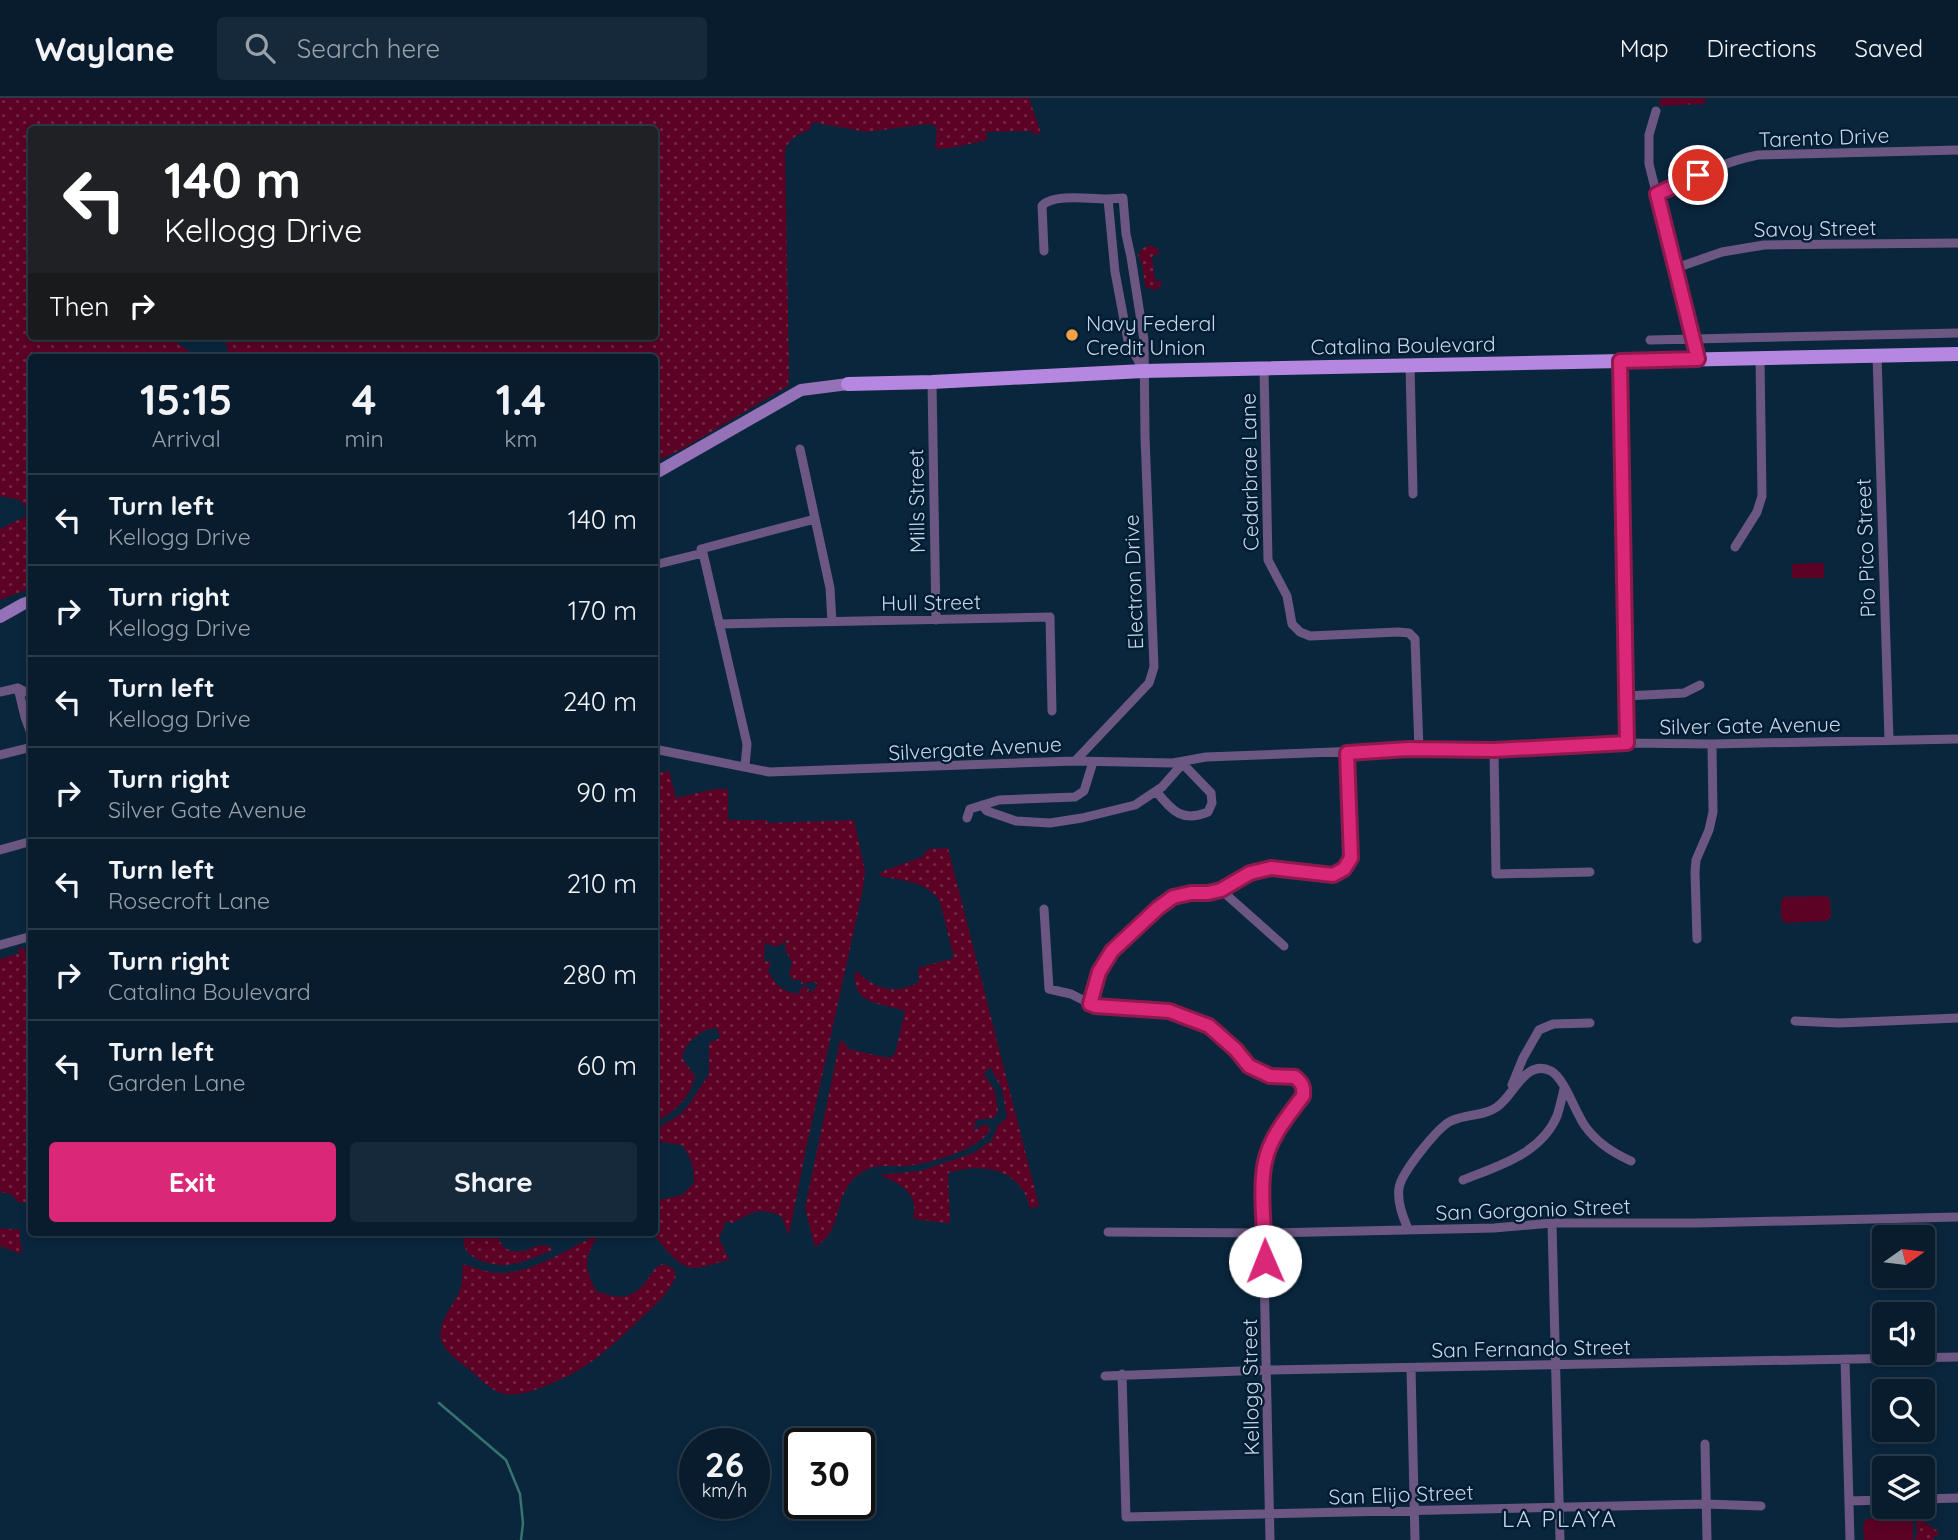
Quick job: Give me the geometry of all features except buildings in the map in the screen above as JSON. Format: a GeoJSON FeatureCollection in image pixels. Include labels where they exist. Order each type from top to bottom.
{"type":"FeatureCollection","features":[{"type":"Feature","properties":{"kind":"main road","name":"Catalina Boulevard"},"geometry":{"type":"LineString","coordinates":[[848,384],[1143,371],[1958,354]]}},
{"type":"Feature","properties":{"kind":"main road"},"geometry":{"type":"LineString","coordinates":[[658,472],[801,390],[848,384]]}},
{"type":"Feature","properties":{"kind":"main road"},"geometry":{"type":"LineString","coordinates":[[0,618],[28,602]]}},
{"type":"Feature","properties":{"kind":"street"},"geometry":{"type":"LineString","coordinates":[[1656,111],[1649,135],[1649,164],[1698,359]]}},
{"type":"Feature","properties":{"kind":"street","name":"Tarento Drive"},"geometry":{"type":"LineString","coordinates":[[1657,194],[1718,166],[1758,155],[1958,150]]}},
{"type":"Feature","properties":{"kind":"street"},"geometry":{"type":"LineString","coordinates":[[1044,251],[1042,206],[1046,201],[1055,198],[1108,199]]}},
{"type":"Feature","properties":{"kind":"street","name":"Electron Drive"},"geometry":{"type":"LineString","coordinates":[[1075,761],[1149,683],[1154,667],[1144,340],[1126,234],[1123,198],[1108,199],[1115,272],[1128,341],[1143,371]]}},
{"type":"Feature","properties":{"kind":"street","name":"Savoy Street"},"geometry":{"type":"LineString","coordinates":[[1676,268],[1722,251],[1764,245],[1958,243]]}},
{"type":"Feature","properties":{"kind":"street"},"geometry":{"type":"LineString","coordinates":[[1650,340],[1958,333]]}},
{"type":"Feature","properties":{"kind":"street","name":"Pio Pico Street"},"geometry":{"type":"LineString","coordinates":[[1877,355],[1889,740]]}},
{"type":"Feature","properties":{"kind":"street"},"geometry":{"type":"LineString","coordinates":[[1735,547],[1757,512],[1762,496],[1760,358]]}},
{"type":"Feature","properties":{"kind":"street"},"geometry":{"type":"LineString","coordinates":[[1620,361],[1627,743]]}},
{"type":"Feature","properties":{"kind":"street"},"geometry":{"type":"LineString","coordinates":[[1410,365],[1413,494]]}},
{"type":"Feature","properties":{"kind":"street","name":"Cedarbrae Lane"},"geometry":{"type":"LineString","coordinates":[[1264,369],[1268,560],[1287,596],[1292,624],[1300,632],[1310,636],[1409,633],[1415,639],[1419,749]]}},
{"type":"Feature","properties":{"kind":"street","name":"Mills Street"},"geometry":{"type":"LineString","coordinates":[[932,382],[936,620]]}},
{"type":"Feature","properties":{"kind":"street"},"geometry":{"type":"LineString","coordinates":[[800,449],[830,588],[832,622]]}},
{"type":"Feature","properties":{"kind":"street"},"geometry":{"type":"LineString","coordinates":[[658,750],[745,766],[747,744],[701,549],[815,519]]}},
{"type":"Feature","properties":{"kind":"street"},"geometry":{"type":"LineString","coordinates":[[658,564],[703,554]]}},
{"type":"Feature","properties":{"kind":"street","name":"Hull Street"},"geometry":{"type":"LineString","coordinates":[[719,624],[1050,617],[1052,711]]}},
{"type":"Feature","properties":{"kind":"street"},"geometry":{"type":"LineString","coordinates":[[1626,696],[1684,693],[1700,685]]}},
{"type":"Feature","properties":{"kind":"street"},"geometry":{"type":"LineString","coordinates":[[18,688],[28,726]]}},
{"type":"Feature","properties":{"kind":"street"},"geometry":{"type":"LineString","coordinates":[[0,692],[18,688],[28,692]]}},
{"type":"Feature","properties":{"kind":"street","name":"Silver Gate Avenue"},"geometry":{"type":"LineString","coordinates":[[1206,757],[1419,749],[1494,750],[1627,743],[1958,739]]}},
{"type":"Feature","properties":{"kind":"street"},"geometry":{"type":"LineString","coordinates":[[1697,939],[1695,872],[1696,860],[1709,830],[1713,812],[1712,744]]}},
{"type":"Feature","properties":{"kind":"street"},"geometry":{"type":"LineString","coordinates":[[0,755],[28,748]]}},
{"type":"Feature","properties":{"kind":"street"},"geometry":{"type":"LineString","coordinates":[[1494,750],[1496,874],[1590,873]]}},
{"type":"Feature","properties":{"kind":"street"},"geometry":{"type":"LineString","coordinates":[[1044,909],[1049,989],[1071,994],[1090,1004],[1099,972],[1112,951],[1173,897],[1221,890],[1250,873],[1271,868],[1333,875],[1344,869],[1351,858],[1347,753]]}},
{"type":"Feature","properties":{"kind":"street","name":"Silvergate Avenue"},"geometry":{"type":"LineString","coordinates":[[745,766],[769,772],[1075,761],[1172,763],[1206,757]]}},
{"type":"Feature","properties":{"kind":"street"},"geometry":{"type":"LineString","coordinates":[[967,818],[970,809],[999,800],[1076,797],[1084,791],[1093,762]]}},
{"type":"Feature","properties":{"kind":"street"},"geometry":{"type":"LineString","coordinates":[[982,805],[987,811],[1016,821],[1050,823],[1082,818],[1135,805],[1156,791],[1162,787],[1184,762],[1210,793],[1212,803],[1208,812],[1186,816],[1172,811],[1156,791]]}},
{"type":"Feature","properties":{"kind":"street"},"geometry":{"type":"LineString","coordinates":[[0,850],[28,842]]}},
{"type":"Feature","properties":{"kind":"street"},"geometry":{"type":"LineString","coordinates":[[1221,890],[1284,946]]}},
{"type":"Feature","properties":{"kind":"street"},"geometry":{"type":"LineString","coordinates":[[0,945],[28,937]]}},
{"type":"Feature","properties":{"kind":"street","name":"Kellogg Street"},"geometry":{"type":"LineString","coordinates":[[1090,1004],[1169,1011],[1209,1026],[1236,1050],[1249,1066],[1270,1076],[1295,1077],[1304,1088],[1303,1096],[1276,1133],[1265,1160],[1262,1181],[1270,1540]]}},
{"type":"Feature","properties":{"kind":"street"},"geometry":{"type":"LineString","coordinates":[[1795,1021],[1839,1023],[1958,1018]]}},
{"type":"Feature","properties":{"kind":"street"},"geometry":{"type":"LineString","coordinates":[[1507,1097],[1523,1058],[1539,1030],[1553,1024],[1590,1023]]}},
{"type":"Feature","properties":{"kind":"street"},"geometry":{"type":"LineString","coordinates":[[1408,1229],[1402,1216],[1399,1190],[1401,1179],[1422,1150],[1444,1125],[1454,1119],[1496,1108],[1529,1072],[1539,1069],[1551,1071],[1560,1079],[1584,1125],[1595,1138],[1612,1152],[1631,1161]]}},
{"type":"Feature","properties":{"kind":"street"},"geometry":{"type":"LineString","coordinates":[[1463,1180],[1515,1159],[1532,1148],[1556,1116],[1564,1089]]}},
{"type":"Feature","properties":{"kind":"street","name":"San Gorgonio Street"},"geometry":{"type":"LineString","coordinates":[[1108,1232],[1265,1233],[1494,1228],[1552,1223],[1711,1223],[1958,1217]]}},
{"type":"Feature","properties":{"kind":"street"},"geometry":{"type":"LineString","coordinates":[[1552,1223],[1559,1540]]}},
{"type":"Feature","properties":{"kind":"street","name":"San Fernando Street"},"geometry":{"type":"LineString","coordinates":[[1105,1376],[1267,1370],[1958,1357]]}},
{"type":"Feature","properties":{"kind":"street"},"geometry":{"type":"LineString","coordinates":[[1846,1359],[1850,1540]]}},
{"type":"Feature","properties":{"kind":"street"},"geometry":{"type":"LineString","coordinates":[[1411,1368],[1415,1540]]}},
{"type":"Feature","properties":{"kind":"street","name":"San Elijo Street"},"geometry":{"type":"LineString","coordinates":[[1122,1374],[1126,1517],[1706,1504],[1761,1506]]}},
{"type":"Feature","properties":{"kind":"street"},"geometry":{"type":"LineString","coordinates":[[1705,1444],[1707,1540]]}},
{"type":"Feature","properties":{"kind":"street"},"geometry":{"type":"LineString","coordinates":[[1935,1499],[1958,1498]]}},
{"type":"Feature","properties":{"kind":"street"},"geometry":{"type":"LineString","coordinates":[[1849,1501],[1872,1500]]}},
{"type":"Feature","properties":{"kind":"green space"},"geometry":{"type":"Polygon","coordinates":[[[0,98],[1029,98],[1041,133],[1035,135],[1033,131],[986,132],[987,140],[935,149],[937,130],[934,125],[867,132],[817,122],[813,123],[808,131],[794,137],[785,149],[788,386],[658,461],[658,354],[228,354],[226,340],[658,340],[658,126],[28,126],[28,340],[176,340],[193,354],[28,354],[28,511],[20,500],[0,496],[0,98]]]}},
{"type":"Feature","properties":{"kind":"green space"},"geometry":{"type":"Polygon","coordinates":[[[1661,98],[1705,98],[1705,104],[1659,106],[1661,98]]]}},
{"type":"Feature","properties":{"kind":"green space"},"geometry":{"type":"Polygon","coordinates":[[[1149,245],[1159,252],[1152,256],[1155,281],[1162,283],[1154,290],[1145,286],[1142,263],[1138,255],[1149,245]]]}},
{"type":"Feature","properties":{"kind":"green space"},"geometry":{"type":"Polygon","coordinates":[[[28,515],[28,589],[0,600],[0,529],[28,515]]]}},
{"type":"Feature","properties":{"kind":"green space"},"geometry":{"type":"Polygon","coordinates":[[[1824,563],[1824,578],[1792,578],[1792,564],[1824,563]]]}},
{"type":"Feature","properties":{"kind":"green space"},"geometry":{"type":"Polygon","coordinates":[[[669,771],[676,798],[715,789],[728,789],[728,820],[767,820],[767,823],[854,820],[865,871],[863,889],[789,1235],[781,1216],[767,1212],[751,1214],[733,1223],[726,1221],[719,1238],[729,1260],[695,1268],[676,1260],[655,1236],[658,1236],[658,1200],[682,1195],[694,1183],[688,1154],[682,1145],[658,1141],[658,1128],[681,1114],[709,1074],[709,1043],[720,1038],[717,1028],[700,1034],[683,1052],[682,1058],[695,1076],[681,1104],[658,1120],[658,773],[669,771]],[[786,941],[776,947],[765,943],[764,961],[771,962],[768,971],[777,984],[798,994],[802,987],[810,987],[808,992],[811,993],[818,984],[801,984],[801,980],[793,980],[789,974],[792,963],[785,949],[786,941]]]}},
{"type":"Feature","properties":{"kind":"green space"},"geometry":{"type":"Polygon","coordinates":[[[948,848],[1039,1206],[1030,1208],[1017,1183],[1000,1172],[969,1169],[948,1173],[950,1223],[920,1220],[913,1218],[913,1202],[906,1190],[879,1175],[920,1171],[974,1153],[992,1140],[998,1125],[1007,1118],[1002,1089],[990,1067],[984,1074],[995,1091],[998,1111],[994,1118],[976,1120],[974,1130],[987,1125],[990,1130],[984,1137],[964,1150],[939,1159],[906,1166],[868,1169],[848,1186],[831,1230],[825,1240],[815,1247],[805,1208],[840,1041],[844,1042],[848,1049],[888,1058],[895,1054],[905,1011],[864,997],[855,984],[855,973],[858,972],[879,987],[903,988],[919,982],[918,968],[954,958],[940,902],[935,895],[914,883],[880,876],[881,872],[922,857],[928,849],[948,848]]]}},
{"type":"Feature","properties":{"kind":"green space"},"geometry":{"type":"Polygon","coordinates":[[[1826,896],[1830,900],[1831,917],[1826,921],[1785,923],[1781,918],[1781,901],[1784,897],[1826,896]]]}},
{"type":"Feature","properties":{"kind":"green space"},"geometry":{"type":"Polygon","coordinates":[[[21,947],[28,952],[28,1202],[19,1203],[11,1194],[0,1192],[0,959],[20,953],[17,949],[21,947]]]}},
{"type":"Feature","properties":{"kind":"green space"},"geometry":{"type":"Polygon","coordinates":[[[0,1228],[20,1230],[21,1254],[0,1246],[0,1228]]]}},
{"type":"Feature","properties":{"kind":"green space"},"geometry":{"type":"Polygon","coordinates":[[[464,1236],[499,1236],[503,1246],[511,1251],[541,1246],[550,1246],[552,1250],[515,1264],[497,1265],[477,1259],[469,1254],[464,1245],[464,1236]]]}},
{"type":"Feature","properties":{"kind":"green space"},"geometry":{"type":"Polygon","coordinates":[[[598,1236],[587,1262],[596,1291],[617,1297],[630,1295],[662,1264],[673,1268],[676,1276],[654,1306],[594,1360],[570,1375],[529,1392],[500,1393],[453,1356],[441,1339],[441,1327],[460,1290],[463,1264],[484,1271],[508,1273],[549,1259],[598,1236]]]}},
{"type":"Feature","properties":{"kind":"green space"},"geometry":{"type":"Polygon","coordinates":[[[1867,1519],[1911,1519],[1913,1539],[1864,1540],[1863,1524],[1867,1519]]]}},
{"type":"Feature","properties":{"kind":"green space"},"geometry":{"type":"Polygon","coordinates":[[[1916,1520],[1940,1532],[1932,1540],[1915,1540],[1916,1520]]]}},
{"type":"Feature","properties":{"kind":"waterway"},"geometry":{"type":"LineString","coordinates":[[439,1403],[506,1460],[520,1494],[523,1523],[521,1540]]}},
{"type":"Feature","properties":{"kind":"place","name":"Navy Federal Credit Union"},"geometry":{"type":"Point","coordinates":[1072,335]}},
{"type":"Feature","properties":{"kind":"district","name":"LA PLAYA"},"geometry":{"type":"Point","coordinates":[1560,1518]}},
{"type":"Feature","properties":{"kind":"route"},"geometry":{"type":"LineString","coordinates":[[1265,1261],[1262,1181],[1265,1160],[1276,1133],[1303,1096],[1302,1083],[1295,1077],[1270,1076],[1249,1066],[1236,1050],[1209,1026],[1169,1011],[1090,1004],[1099,972],[1112,951],[1173,897],[1221,890],[1250,873],[1271,868],[1333,875],[1344,869],[1351,858],[1347,753],[1408,749],[1494,750],[1627,743],[1620,361],[1698,359],[1657,194],[1698,175]]}}]}
